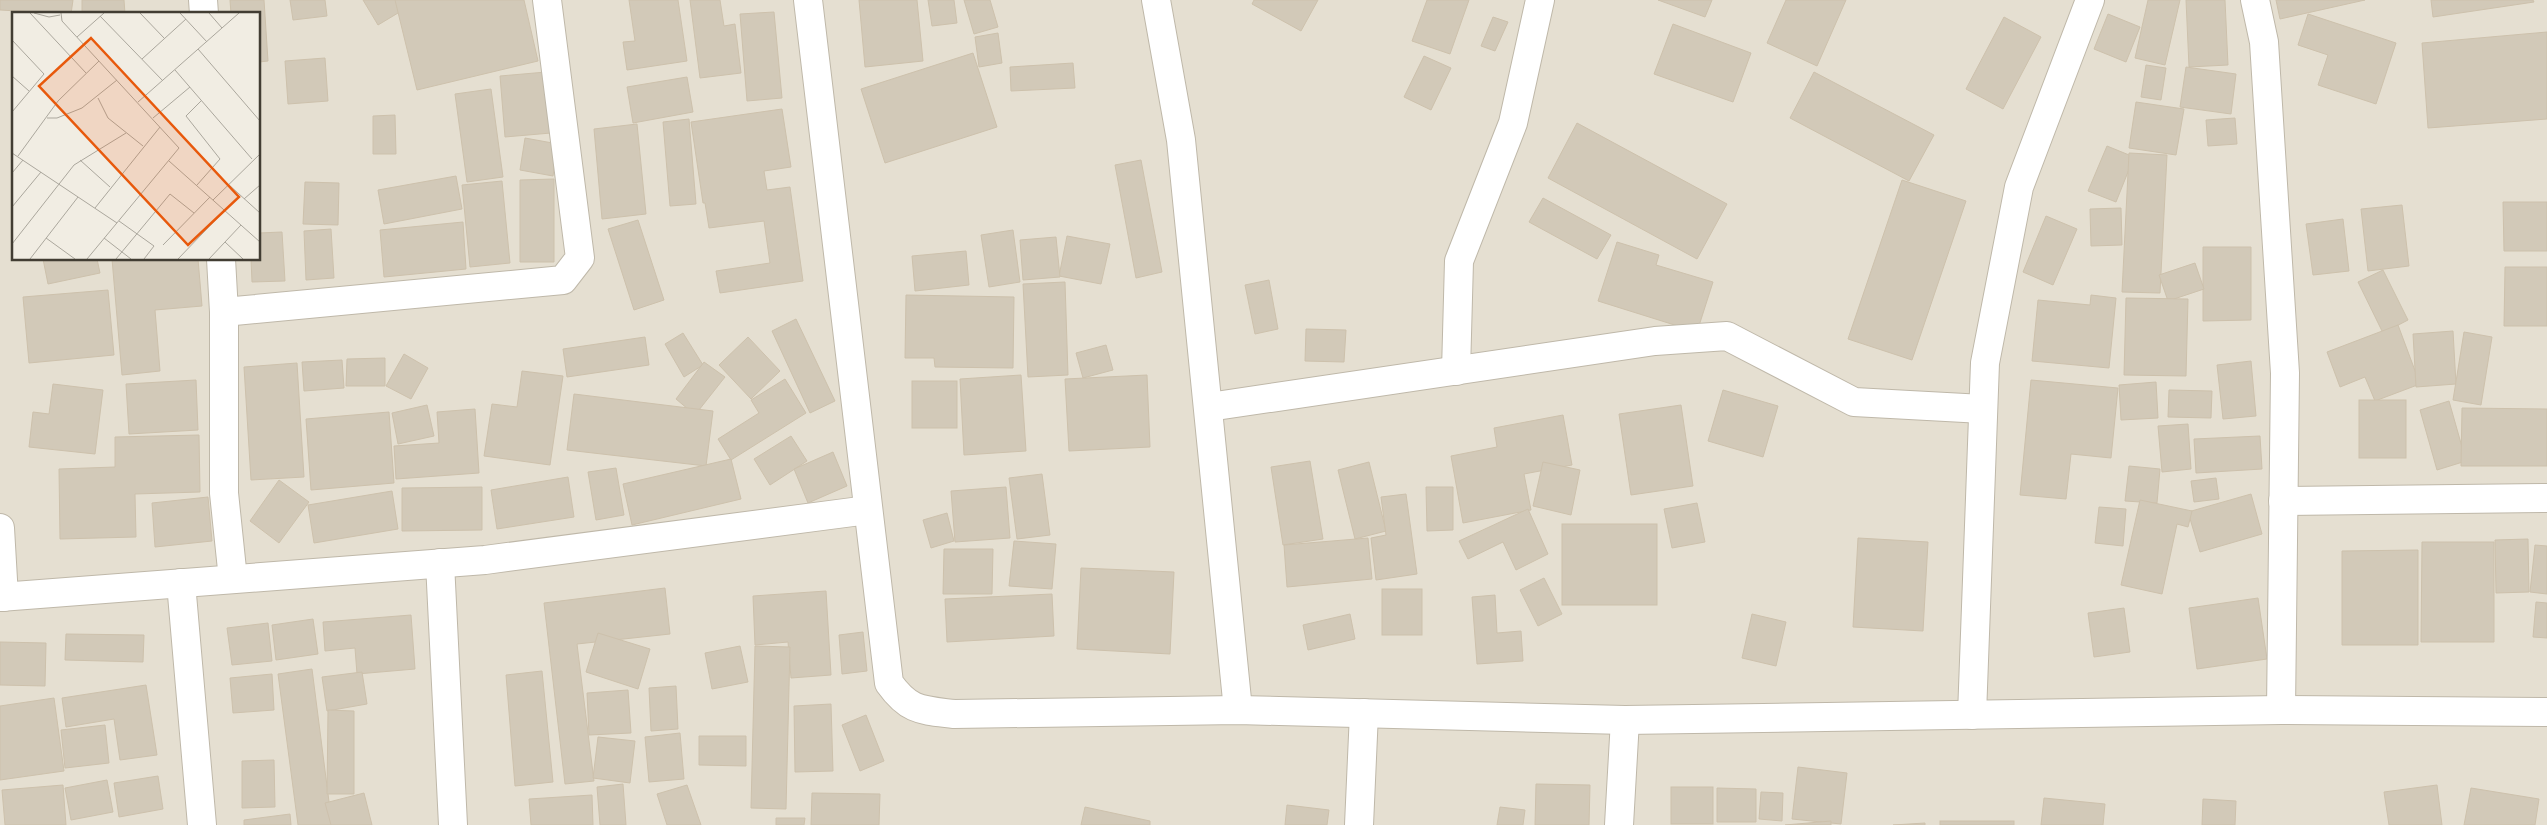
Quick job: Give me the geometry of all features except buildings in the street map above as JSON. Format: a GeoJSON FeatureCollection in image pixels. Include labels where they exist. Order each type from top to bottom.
{"type":"FeatureCollection","features":[{"type":"Feature","properties":{"kind":"street"},"geometry":{"type":"LineString","coordinates":[[224,312],[563,280],[580,258],[547,0]]}},
{"type":"Feature","properties":{"kind":"street"},"geometry":{"type":"LineString","coordinates":[[808,0],[889,683],[901,700],[922,710],[954,714],[1238,710],[1625,720],[2281,710],[2547,712]]}},
{"type":"Feature","properties":{"kind":"street"},"geometry":{"type":"LineString","coordinates":[[1156,0],[1182,140],[1238,710]]}},
{"type":"Feature","properties":{"kind":"street"},"geometry":{"type":"LineString","coordinates":[[1456,371],[1459,262],[1512,123],[1540,0]]}},
{"type":"Feature","properties":{"kind":"street"},"geometry":{"type":"LineString","coordinates":[[1972,715],[1985,363],[2018,186],[2090,0]]}},
{"type":"Feature","properties":{"kind":"street"},"geometry":{"type":"LineString","coordinates":[[2255,0],[2264,42],[2285,374],[2281,710]]}},
{"type":"Feature","properties":{"kind":"street"},"geometry":{"type":"LineString","coordinates":[[220,260],[224,312],[224,493],[233,579]]}},
{"type":"Feature","properties":{"kind":"street"},"geometry":{"type":"LineString","coordinates":[[1209,408],[1655,341],[1727,336],[1854,402],[1983,409]]}},
{"type":"Feature","properties":{"kind":"street"},"geometry":{"type":"LineString","coordinates":[[2284,501],[2547,498]]}},
{"type":"Feature","properties":{"kind":"street"},"geometry":{"type":"LineString","coordinates":[[0,528],[2,597],[484,560],[868,510]]}},
{"type":"Feature","properties":{"kind":"street"},"geometry":{"type":"LineString","coordinates":[[440,563],[453,825]]}},
{"type":"Feature","properties":{"kind":"street"},"geometry":{"type":"LineString","coordinates":[[181,583],[202,825]]}},
{"type":"Feature","properties":{"kind":"street"},"geometry":{"type":"LineString","coordinates":[[1359,825],[1364,713]]}},
{"type":"Feature","properties":{"kind":"street"},"geometry":{"type":"LineString","coordinates":[[1619,825],[1625,720]]}},
{"type":"Feature","properties":{"kind":"shaded area"},"geometry":{"type":"Polygon","coordinates":[[[0,0],[2547,0],[2547,825],[0,825],[0,0]]]}}]}
